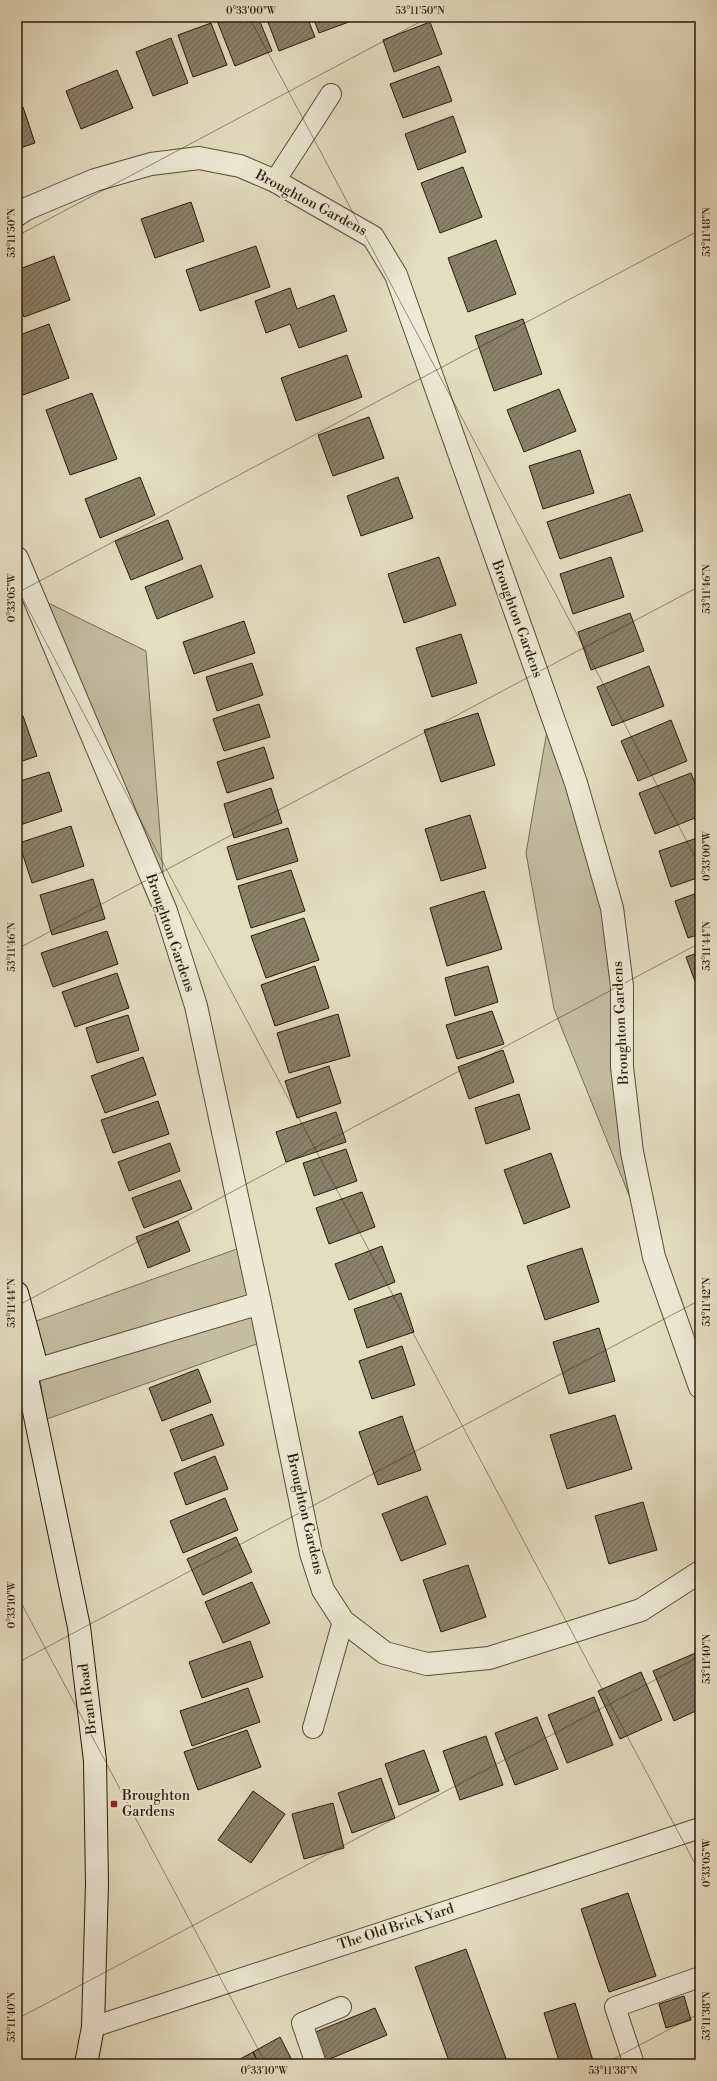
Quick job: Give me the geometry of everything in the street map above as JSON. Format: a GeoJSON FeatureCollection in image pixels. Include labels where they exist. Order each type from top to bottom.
{"type":"FeatureCollection","features":[{"type":"Feature","properties":{"kind":"street","name":"Broughton Gardens"},"geometry":{"type":"LineString","coordinates":[[17,215],[26,209],[95,180],[151,164],[199,158],[240,166],[274,181],[373,237],[396,275],[576,783],[612,908],[622,986],[622,1067],[632,1152],[654,1257],[700,1387]]}},
{"type":"Feature","properties":{"kind":"street","name":"Broughton Gardens"},"geometry":{"type":"LineString","coordinates":[[17,558],[166,911],[196,1006],[260,1304],[311,1553],[323,1590],[344,1621],[385,1653],[427,1664],[489,1658],[641,1610],[700,1572]]}},
{"type":"Feature","properties":{"kind":"street"},"geometry":{"type":"LineString","coordinates":[[17,1293],[32,1371],[260,1304]]}},
{"type":"Feature","properties":{"kind":"street","name":"Brant Road"},"geometry":{"type":"LineString","coordinates":[[17,1339],[32,1371],[79,1627],[95,1761],[97,1884],[93,2027],[86,2064]]}},
{"type":"Feature","properties":{"kind":"lane"},"geometry":{"type":"LineString","coordinates":[[274,181],[331,94]]}},
{"type":"Feature","properties":{"kind":"lane"},"geometry":{"type":"LineString","coordinates":[[313,1728],[344,1621]]}},
{"type":"Feature","properties":{"kind":"lane","name":"The Old Brick Yard"},"geometry":{"type":"LineString","coordinates":[[93,2027],[700,1828]]}},
{"type":"Feature","properties":{"kind":"lane"},"geometry":{"type":"LineString","coordinates":[[634,2064],[615,2007],[700,1977]]}},
{"type":"Feature","properties":{"kind":"lane"},"geometry":{"type":"LineString","coordinates":[[316,2064],[302,2023],[341,2008]]}},
{"type":"Feature","properties":{"kind":"shaded area"},"geometry":{"type":"Polygon","coordinates":[[[32,595],[146,651],[166,911],[32,595]]]}},
{"type":"Feature","properties":{"kind":"shaded area"},"geometry":{"type":"Polygon","coordinates":[[[550,713],[612,908],[654,1257],[554,1009],[526,853],[550,713]]]}},
{"type":"Feature","properties":{"kind":"shaded area"},"geometry":{"type":"Polygon","coordinates":[[[248,1245],[268,1340],[47,1419],[38,1369],[25,1325],[248,1245]]]}},
{"type":"Feature","properties":{"kind":"building"},"geometry":{"type":"Polygon","coordinates":[[[258,17],[272,51],[235,66],[216,18],[258,17]]]}},
{"type":"Feature","properties":{"kind":"building"},"geometry":{"type":"Polygon","coordinates":[[[266,17],[307,17],[315,37],[279,51],[266,17]]]}},
{"type":"Feature","properties":{"kind":"building"},"geometry":{"type":"Polygon","coordinates":[[[313,17],[357,17],[357,19],[319,33],[313,17]]]}},
{"type":"Feature","properties":{"kind":"building"},"geometry":{"type":"Polygon","coordinates":[[[430,22],[442,54],[394,72],[383,40],[430,22]]]}},
{"type":"Feature","properties":{"kind":"building"},"geometry":{"type":"Polygon","coordinates":[[[211,23],[227,65],[193,77],[178,35],[211,23]]]}},
{"type":"Feature","properties":{"kind":"building"},"geometry":{"type":"Polygon","coordinates":[[[171,38],[188,83],[153,96],[136,52],[171,38]]]}},
{"type":"Feature","properties":{"kind":"building"},"geometry":{"type":"Polygon","coordinates":[[[439,66],[452,101],[403,118],[390,84],[439,66]]]}},
{"type":"Feature","properties":{"kind":"building"},"geometry":{"type":"Polygon","coordinates":[[[117,70],[133,108],[81,129],[66,91],[117,70]]]}},
{"type":"Feature","properties":{"kind":"building"},"geometry":{"type":"Polygon","coordinates":[[[23,107],[35,143],[17,149],[17,109],[23,107]]]}},
{"type":"Feature","properties":{"kind":"building"},"geometry":{"type":"Polygon","coordinates":[[[453,116],[466,152],[418,170],[405,134],[453,116]]]}},
{"type":"Feature","properties":{"kind":"building"},"geometry":{"type":"Polygon","coordinates":[[[463,167],[482,217],[440,233],[421,183],[463,167]]]}},
{"type":"Feature","properties":{"kind":"building"},"geometry":{"type":"Polygon","coordinates":[[[191,202],[204,241],[155,258],[141,219],[191,202]]]}},
{"type":"Feature","properties":{"kind":"building"},"geometry":{"type":"Polygon","coordinates":[[[496,240],[516,294],[468,312],[448,258],[496,240]]]}},
{"type":"Feature","properties":{"kind":"building"},"geometry":{"type":"Polygon","coordinates":[[[256,246],[270,287],[200,311],[186,270],[256,246]]]}},
{"type":"Feature","properties":{"kind":"building"},"geometry":{"type":"Polygon","coordinates":[[[54,256],[70,300],[24,317],[17,297],[17,270],[54,256]]]}},
{"type":"Feature","properties":{"kind":"building"},"geometry":{"type":"Polygon","coordinates":[[[290,288],[297,309],[334,295],[347,331],[299,348],[290,324],[266,333],[255,301],[290,288]]]}},
{"type":"Feature","properties":{"kind":"building"},"geometry":{"type":"Polygon","coordinates":[[[523,319],[542,374],[494,391],[475,336],[523,319]]]}},
{"type":"Feature","properties":{"kind":"building"},"geometry":{"type":"Polygon","coordinates":[[[49,324],[69,378],[23,395],[17,379],[17,336],[49,324]]]}},
{"type":"Feature","properties":{"kind":"building"},"geometry":{"type":"Polygon","coordinates":[[[347,355],[362,397],[296,421],[281,378],[347,355]]]}},
{"type":"Feature","properties":{"kind":"building"},"geometry":{"type":"Polygon","coordinates":[[[559,389],[576,431],[524,452],[507,410],[559,389]]]}},
{"type":"Feature","properties":{"kind":"building"},"geometry":{"type":"Polygon","coordinates":[[[92,393],[117,459],[70,475],[46,410],[92,393]]]}},
{"type":"Feature","properties":{"kind":"building"},"geometry":{"type":"Polygon","coordinates":[[[369,417],[384,458],[333,476],[318,435],[369,417]]]}},
{"type":"Feature","properties":{"kind":"building"},"geometry":{"type":"Polygon","coordinates":[[[580,450],[594,493],[543,509],[529,466],[580,450]]]}},
{"type":"Feature","properties":{"kind":"building"},"geometry":{"type":"Polygon","coordinates":[[[140,477],[155,515],[100,538],[85,499],[140,477]]]}},
{"type":"Feature","properties":{"kind":"building"},"geometry":{"type":"Polygon","coordinates":[[[398,477],[413,518],[361,536],[347,496],[398,477]]]}},
{"type":"Feature","properties":{"kind":"building"},"geometry":{"type":"Polygon","coordinates":[[[630,494],[643,531],[560,559],[547,522],[630,494]]]}},
{"type":"Feature","properties":{"kind":"building"},"geometry":{"type":"Polygon","coordinates":[[[168,520],[183,559],[131,580],[115,541],[168,520]]]}},
{"type":"Feature","properties":{"kind":"building"},"geometry":{"type":"Polygon","coordinates":[[[439,557],[456,605],[404,623],[388,574],[439,557]]]}},
{"type":"Feature","properties":{"kind":"building"},"geometry":{"type":"Polygon","coordinates":[[[611,557],[624,597],[573,614],[560,574],[611,557]]]}},
{"type":"Feature","properties":{"kind":"building"},"geometry":{"type":"Polygon","coordinates":[[[201,565],[213,597],[157,619],[145,587],[201,565]]]}},
{"type":"Feature","properties":{"kind":"building"},"geometry":{"type":"Polygon","coordinates":[[[630,613],[644,651],[591,670],[578,632],[630,613]]]}},
{"type":"Feature","properties":{"kind":"building"},"geometry":{"type":"Polygon","coordinates":[[[244,621],[255,653],[194,674],[183,642],[244,621]]]}},
{"type":"Feature","properties":{"kind":"building"},"geometry":{"type":"Polygon","coordinates":[[[461,634],[477,683],[432,697],[416,648],[461,634]]]}},
{"type":"Feature","properties":{"kind":"building"},"geometry":{"type":"Polygon","coordinates":[[[252,663],[263,695],[217,711],[206,677],[252,663]]]}},
{"type":"Feature","properties":{"kind":"building"},"geometry":{"type":"Polygon","coordinates":[[[649,666],[664,706],[612,726],[597,687],[649,666]]]}},
{"type":"Feature","properties":{"kind":"building"},"geometry":{"type":"Polygon","coordinates":[[[259,704],[270,737],[224,751],[213,719],[259,704]]]}},
{"type":"Feature","properties":{"kind":"building"},"geometry":{"type":"Polygon","coordinates":[[[478,713],[495,765],[441,782],[424,730],[478,713]]]}},
{"type":"Feature","properties":{"kind":"building"},"geometry":{"type":"Polygon","coordinates":[[[23,716],[37,756],[17,763],[17,718],[23,716]]]}},
{"type":"Feature","properties":{"kind":"building"},"geometry":{"type":"Polygon","coordinates":[[[671,720],[687,761],[638,781],[621,741],[671,720]]]}},
{"type":"Feature","properties":{"kind":"building"},"geometry":{"type":"Polygon","coordinates":[[[264,747],[274,778],[227,793],[217,762],[264,747]]]}},
{"type":"Feature","properties":{"kind":"building"},"geometry":{"type":"Polygon","coordinates":[[[49,772],[62,811],[17,826],[17,782],[49,772]]]}},
{"type":"Feature","properties":{"kind":"building"},"geometry":{"type":"Polygon","coordinates":[[[691,773],[700,797],[700,816],[655,834],[639,793],[691,773]]]}},
{"type":"Feature","properties":{"kind":"building"},"geometry":{"type":"Polygon","coordinates":[[[271,788],[282,823],[234,838],[224,804],[271,788]]]}},
{"type":"Feature","properties":{"kind":"building"},"geometry":{"type":"Polygon","coordinates":[[[470,815],[486,868],[441,881],[425,829],[470,815]]]}},
{"type":"Feature","properties":{"kind":"building"},"geometry":{"type":"Polygon","coordinates":[[[71,826],[84,866],[32,883],[19,843],[71,826]]]}},
{"type":"Feature","properties":{"kind":"building"},"geometry":{"type":"Polygon","coordinates":[[[288,828],[298,861],[237,880],[227,847],[288,828]]]}},
{"type":"Feature","properties":{"kind":"building"},"geometry":{"type":"Polygon","coordinates":[[[700,837],[700,877],[671,887],[659,851],[700,837]]]}},
{"type":"Feature","properties":{"kind":"building"},"geometry":{"type":"Polygon","coordinates":[[[291,870],[305,911],[251,928],[238,886],[291,870]]]}},
{"type":"Feature","properties":{"kind":"building"},"geometry":{"type":"Polygon","coordinates":[[[93,879],[105,919],[52,935],[40,895],[93,879]]]}},
{"type":"Feature","properties":{"kind":"building"},"geometry":{"type":"Polygon","coordinates":[[[484,891],[502,949],[447,966],[430,908],[484,891]]]}},
{"type":"Feature","properties":{"kind":"building"},"geometry":{"type":"Polygon","coordinates":[[[700,892],[700,934],[688,938],[675,901],[700,892]]]}},
{"type":"Feature","properties":{"kind":"building"},"geometry":{"type":"Polygon","coordinates":[[[304,918],[319,960],[266,978],[251,936],[304,918]]]}},
{"type":"Feature","properties":{"kind":"building"},"geometry":{"type":"Polygon","coordinates":[[[107,931],[118,964],[53,987],[41,953],[107,931]]]}},
{"type":"Feature","properties":{"kind":"building"},"geometry":{"type":"Polygon","coordinates":[[[700,952],[700,995],[686,957],[700,952]]]}},
{"type":"Feature","properties":{"kind":"building"},"geometry":{"type":"Polygon","coordinates":[[[315,966],[329,1008],[275,1026],[261,985],[315,966]]]}},
{"type":"Feature","properties":{"kind":"building"},"geometry":{"type":"Polygon","coordinates":[[[488,966],[498,1002],[455,1016],[445,978],[488,966]]]}},
{"type":"Feature","properties":{"kind":"building"},"geometry":{"type":"Polygon","coordinates":[[[117,973],[129,1008],[75,1027],[62,992],[117,973]]]}},
{"type":"Feature","properties":{"kind":"building"},"geometry":{"type":"Polygon","coordinates":[[[492,1011],[504,1044],[457,1059],[446,1025],[492,1011]]]}},
{"type":"Feature","properties":{"kind":"building"},"geometry":{"type":"Polygon","coordinates":[[[700,1011],[700,1026],[695,1013],[700,1011]]]}},
{"type":"Feature","properties":{"kind":"building"},"geometry":{"type":"Polygon","coordinates":[[[338,1014],[350,1056],[289,1073],[277,1033],[338,1014]]]}},
{"type":"Feature","properties":{"kind":"building"},"geometry":{"type":"Polygon","coordinates":[[[128,1015],[139,1050],[97,1063],[86,1028],[128,1015]]]}},
{"type":"Feature","properties":{"kind":"building"},"geometry":{"type":"Polygon","coordinates":[[[503,1050],[514,1082],[469,1099],[458,1067],[503,1050]]]}},
{"type":"Feature","properties":{"kind":"building"},"geometry":{"type":"Polygon","coordinates":[[[143,1057],[156,1095],[105,1113],[91,1076],[143,1057]]]}},
{"type":"Feature","properties":{"kind":"building"},"geometry":{"type":"Polygon","coordinates":[[[329,1066],[341,1103],[297,1118],[285,1081],[329,1066]]]}},
{"type":"Feature","properties":{"kind":"building"},"geometry":{"type":"Polygon","coordinates":[[[519,1094],[530,1129],[486,1144],[475,1108],[519,1094]]]}},
{"type":"Feature","properties":{"kind":"building"},"geometry":{"type":"Polygon","coordinates":[[[158,1101],[169,1134],[113,1153],[101,1120],[158,1101]]]}},
{"type":"Feature","properties":{"kind":"building"},"geometry":{"type":"Polygon","coordinates":[[[336,1112],[346,1142],[286,1162],[276,1132],[336,1112]]]}},
{"type":"Feature","properties":{"kind":"building"},"geometry":{"type":"Polygon","coordinates":[[[170,1143],[180,1171],[129,1191],[118,1162],[170,1143]]]}},
{"type":"Feature","properties":{"kind":"building"},"geometry":{"type":"Polygon","coordinates":[[[346,1149],[357,1181],[314,1196],[303,1163],[346,1149]]]}},
{"type":"Feature","properties":{"kind":"building"},"geometry":{"type":"Polygon","coordinates":[[[551,1153],[570,1207],[524,1224],[504,1170],[551,1153]]]}},
{"type":"Feature","properties":{"kind":"building"},"geometry":{"type":"Polygon","coordinates":[[[180,1180],[192,1209],[144,1228],[132,1198],[180,1180]]]}},
{"type":"Feature","properties":{"kind":"building"},"geometry":{"type":"Polygon","coordinates":[[[362,1192],[375,1227],[329,1244],[316,1208],[362,1192]]]}},
{"type":"Feature","properties":{"kind":"building"},"geometry":{"type":"Polygon","coordinates":[[[700,1211],[700,1225],[695,1213],[700,1211]]]}},
{"type":"Feature","properties":{"kind":"building"},"geometry":{"type":"Polygon","coordinates":[[[178,1221],[190,1251],[148,1268],[136,1237],[178,1221]]]}},
{"type":"Feature","properties":{"kind":"building"},"geometry":{"type":"Polygon","coordinates":[[[382,1246],[395,1282],[349,1300],[335,1264],[382,1246]]]}},
{"type":"Feature","properties":{"kind":"building"},"geometry":{"type":"Polygon","coordinates":[[[582,1248],[599,1302],[545,1320],[527,1266],[582,1248]]]}},
{"type":"Feature","properties":{"kind":"building"},"geometry":{"type":"Polygon","coordinates":[[[401,1293],[414,1332],[367,1348],[354,1309],[401,1293]]]}},
{"type":"Feature","properties":{"kind":"building"},"geometry":{"type":"Polygon","coordinates":[[[599,1328],[615,1381],[569,1394],[553,1342],[599,1328]]]}},
{"type":"Feature","properties":{"kind":"building"},"geometry":{"type":"Polygon","coordinates":[[[402,1346],[415,1385],[372,1399],[359,1361],[402,1346]]]}},
{"type":"Feature","properties":{"kind":"building"},"geometry":{"type":"Polygon","coordinates":[[[198,1369],[211,1402],[162,1421],[149,1388],[198,1369]]]}},
{"type":"Feature","properties":{"kind":"building"},"geometry":{"type":"Polygon","coordinates":[[[212,1414],[224,1445],[182,1461],[170,1430],[212,1414]]]}},
{"type":"Feature","properties":{"kind":"building"},"geometry":{"type":"Polygon","coordinates":[[[615,1415],[632,1469],[567,1489],[550,1435],[615,1415]]]}},
{"type":"Feature","properties":{"kind":"building"},"geometry":{"type":"Polygon","coordinates":[[[402,1416],[421,1470],[378,1485],[359,1432],[402,1416]]]}},
{"type":"Feature","properties":{"kind":"building"},"geometry":{"type":"Polygon","coordinates":[[[215,1456],[228,1489],[186,1505],[174,1473],[215,1456]]]}},
{"type":"Feature","properties":{"kind":"building"},"geometry":{"type":"Polygon","coordinates":[[[427,1496],[446,1544],[401,1561],[382,1514],[427,1496]]]}},
{"type":"Feature","properties":{"kind":"building"},"geometry":{"type":"Polygon","coordinates":[[[225,1498],[238,1530],[183,1553],[170,1521],[225,1498]]]}},
{"type":"Feature","properties":{"kind":"building"},"geometry":{"type":"Polygon","coordinates":[[[643,1502],[657,1550],[609,1564],[595,1516],[643,1502]]]}},
{"type":"Feature","properties":{"kind":"building"},"geometry":{"type":"Polygon","coordinates":[[[236,1537],[252,1572],[203,1595],[187,1559],[236,1537]]]}},
{"type":"Feature","properties":{"kind":"building"},"geometry":{"type":"Polygon","coordinates":[[[468,1565],[486,1617],[441,1632],[423,1580],[468,1565]]]}},
{"type":"Feature","properties":{"kind":"building"},"geometry":{"type":"Polygon","coordinates":[[[252,1582],[270,1623],[223,1643],[205,1602],[252,1582]]]}},
{"type":"Feature","properties":{"kind":"building"},"geometry":{"type":"Polygon","coordinates":[[[250,1641],[263,1677],[202,1698],[189,1662],[250,1641]]]}},
{"type":"Feature","properties":{"kind":"building"},"geometry":{"type":"Polygon","coordinates":[[[698,1652],[700,1656],[700,1709],[674,1721],[653,1671],[698,1652]]]}},
{"type":"Feature","properties":{"kind":"building"},"geometry":{"type":"Polygon","coordinates":[[[641,1672],[662,1720],[620,1739],[598,1691],[641,1672]]]}},
{"type":"Feature","properties":{"kind":"building"},"geometry":{"type":"Polygon","coordinates":[[[248,1688],[260,1722],[192,1746],[180,1711],[248,1688]]]}},
{"type":"Feature","properties":{"kind":"building"},"geometry":{"type":"Polygon","coordinates":[[[594,1697],[613,1745],[567,1763],[548,1715],[594,1697]]]}},
{"type":"Feature","properties":{"kind":"building"},"geometry":{"type":"Polygon","coordinates":[[[537,1717],[558,1769],[515,1785],[495,1733],[537,1717]]]}},
{"type":"Feature","properties":{"kind":"building"},"geometry":{"type":"Polygon","coordinates":[[[247,1730],[261,1767],[198,1790],[184,1752],[247,1730]]]}},
{"type":"Feature","properties":{"kind":"building"},"geometry":{"type":"Polygon","coordinates":[[[486,1736],[503,1785],[460,1800],[443,1751],[486,1736]]]}},
{"type":"Feature","properties":{"kind":"building"},"geometry":{"type":"Polygon","coordinates":[[[424,1750],[439,1791],[399,1805],[385,1764],[424,1750]]]}},
{"type":"Feature","properties":{"kind":"building"},"geometry":{"type":"Polygon","coordinates":[[[381,1778],[395,1818],[352,1833],[338,1793],[381,1778]]]}},
{"type":"Feature","properties":{"kind":"building"},"geometry":{"type":"Polygon","coordinates":[[[253,1791],[285,1814],[251,1863],[218,1840],[253,1791]]]}},
{"type":"Feature","properties":{"kind":"building"},"geometry":{"type":"Polygon","coordinates":[[[333,1803],[344,1848],[304,1859],[292,1814],[333,1803]]]}},
{"type":"Feature","properties":{"kind":"building"},"geometry":{"type":"Polygon","coordinates":[[[628,1893],[656,1976],[609,1992],[581,1909],[628,1893]]]}},
{"type":"Feature","properties":{"kind":"building"},"geometry":{"type":"Polygon","coordinates":[[[466,1949],[508,2064],[450,2064],[415,1967],[466,1949]]]}},
{"type":"Feature","properties":{"kind":"building"},"geometry":{"type":"Polygon","coordinates":[[[684,1996],[691,2020],[666,2028],[659,2004],[684,1996]]]}},
{"type":"Feature","properties":{"kind":"building"},"geometry":{"type":"Polygon","coordinates":[[[575,2003],[594,2064],[560,2064],[544,2013],[575,2003]]]}},
{"type":"Feature","properties":{"kind":"building"},"geometry":{"type":"Polygon","coordinates":[[[375,2008],[387,2035],[325,2061],[313,2033],[375,2008]]]}},
{"type":"Feature","properties":{"kind":"building"},"geometry":{"type":"Polygon","coordinates":[[[280,2037],[294,2064],[259,2064],[253,2052],[280,2037]]]}},
{"type":"Feature","properties":{"kind":"building"},"geometry":{"type":"Polygon","coordinates":[[[253,2052],[259,2064],[231,2064],[253,2052]]]}},
{"type":"Feature","properties":{"kind":"place","name":"Broughton Gardens"},"geometry":{"type":"Point","coordinates":[114,1804]}}]}
